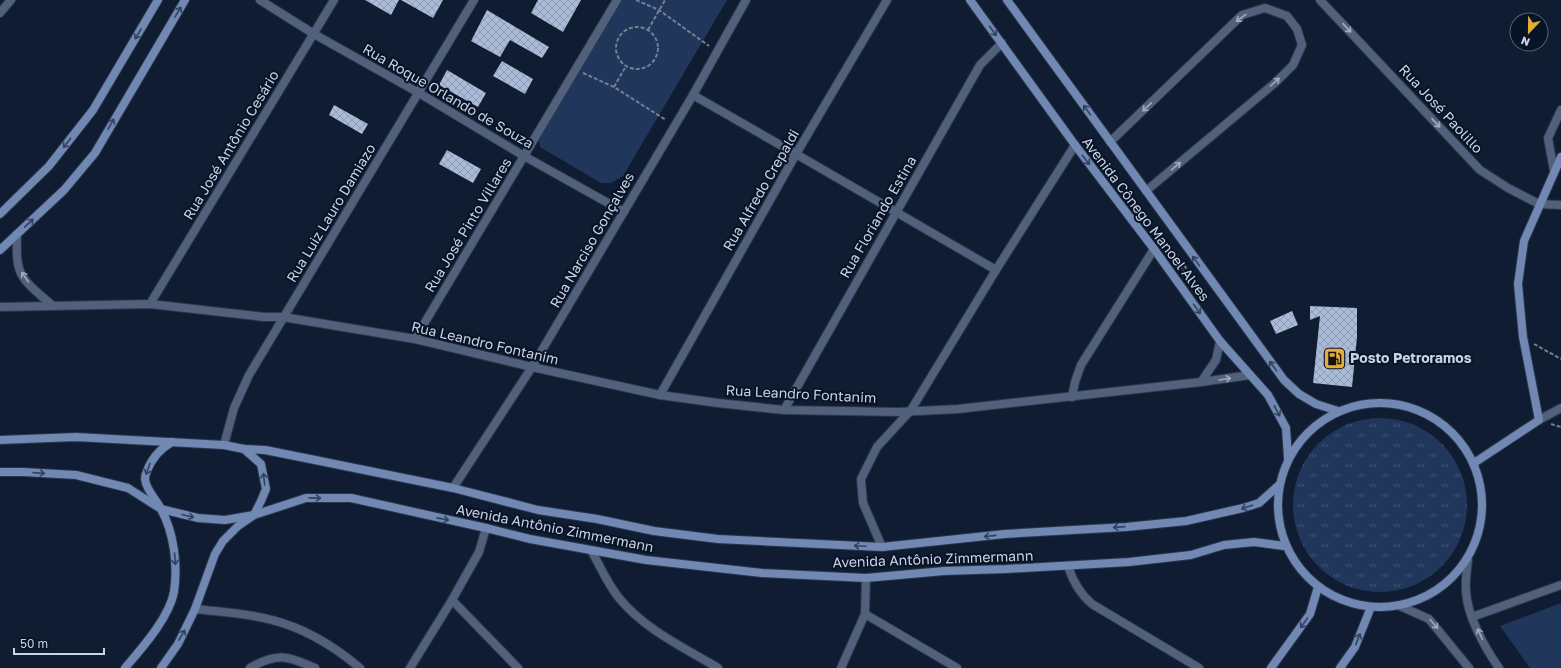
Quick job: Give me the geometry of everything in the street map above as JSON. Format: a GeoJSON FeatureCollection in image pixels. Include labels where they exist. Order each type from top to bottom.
{"type":"FeatureCollection","features":[{"type":"Feature","properties":{"kind":"street"},"geometry":{"type":"LineString","coordinates":[[0,13],[11,0]]}},
{"type":"Feature","properties":{"kind":"street"},"geometry":{"type":"LineString","coordinates":[[0,214],[49,166],[93,110],[158,0]]}},
{"type":"Feature","properties":{"kind":"street"},"geometry":{"type":"LineString","coordinates":[[0,250],[64,190],[95,152],[185,0]]}},
{"type":"Feature","properties":{"kind":"street","name":"Rua Roque Orlando de Souza"},"geometry":{"type":"LineString","coordinates":[[260,0],[314,34],[419,93],[524,156],[624,212]]}},
{"type":"Feature","properties":{"kind":"street","name":"Rua José Antônio Cesário"},"geometry":{"type":"LineString","coordinates":[[150,304],[334,0]]}},
{"type":"Feature","properties":{"kind":"street","name":"Rua Luiz Lauro Damiazo"},"geometry":{"type":"LineString","coordinates":[[224,445],[234,408],[248,375],[474,0]]}},
{"type":"Feature","properties":{"kind":"street","name":"Rua José Pinto Villares"},"geometry":{"type":"LineString","coordinates":[[415,339],[617,0]]}},
{"type":"Feature","properties":{"kind":"street","name":"Rua Narciso Gonçalves"},"geometry":{"type":"LineString","coordinates":[[453,488],[532,367],[693,95],[746,0]]}},
{"type":"Feature","properties":{"kind":"street","name":"Rua Alfredo Crepaldi"},"geometry":{"type":"LineString","coordinates":[[660,395],[796,154],[887,0]]}},
{"type":"Feature","properties":{"kind":"street","name":"Avenida Cônego Manoel Alves"},"geometry":{"type":"LineString","coordinates":[[970,0],[1075,145],[1180,284],[1220,341],[1268,395],[1286,428],[1288,458]]}},
{"type":"Feature","properties":{"kind":"street","name":"Avenida Cônego Manoel Alves"},"geometry":{"type":"LineString","coordinates":[[1007,0],[1284,380],[1299,394],[1316,404],[1338,411]]}},
{"type":"Feature","properties":{"kind":"street","name":"Rua José Paolillo"},"geometry":{"type":"LineString","coordinates":[[1320,0],[1480,170],[1508,188],[1539,204],[1561,205]]}},
{"type":"Feature","properties":{"kind":"street"},"geometry":{"type":"LineString","coordinates":[[1110,142],[1242,15],[1265,8],[1287,16],[1297,29],[1302,45],[1292,65],[1276,82],[1146,191]]}},
{"type":"Feature","properties":{"kind":"street","name":"Rua Floriando Estina"},"geometry":{"type":"LineString","coordinates":[[784,410],[980,65],[1002,43]]}},
{"type":"Feature","properties":{"kind":"street"},"geometry":{"type":"LineString","coordinates":[[693,95],[996,270]]}},
{"type":"Feature","properties":{"kind":"street"},"geometry":{"type":"LineString","coordinates":[[1554,171],[1548,138],[1561,110]]}},
{"type":"Feature","properties":{"kind":"street"},"geometry":{"type":"LineString","coordinates":[[882,547],[863,503],[861,479],[877,447],[910,410],[1075,145]]}},
{"type":"Feature","properties":{"kind":"street"},"geometry":{"type":"LineString","coordinates":[[1538,420],[1523,337],[1518,284],[1524,241],[1561,156]]}},
{"type":"Feature","properties":{"kind":"street"},"geometry":{"type":"LineString","coordinates":[[17,234],[18,260],[22,276],[52,305]]}},
{"type":"Feature","properties":{"kind":"street"},"geometry":{"type":"LineString","coordinates":[[1072,397],[1081,365],[1154,249]]}},
{"type":"Feature","properties":{"kind":"street","name":"Rua Leandro Fontanim"},"geometry":{"type":"LineString","coordinates":[[0,307],[150,304],[264,317],[283,317],[415,339],[532,367],[660,395],[718,404],[784,410],[899,412],[910,410],[973,408],[1250,375]]}},
{"type":"Feature","properties":{"kind":"street"},"geometry":{"type":"LineString","coordinates":[[1201,382],[1216,360],[1220,341]]}},
{"type":"Feature","properties":{"kind":"street"},"geometry":{"type":"LineString","coordinates":[[1369,403],[1401,404],[1431,416],[1456,436],[1474,463],[1481,487],[1483,512],[1478,537],[1468,560],[1449,581],[1426,597],[1400,606],[1371,608],[1343,601],[1318,587],[1297,566],[1284,546],[1277,513],[1279,485],[1288,458],[1301,438],[1318,423],[1338,411],[1369,403]]}},
{"type":"Feature","properties":{"kind":"street"},"geometry":{"type":"LineString","coordinates":[[1474,463],[1538,420],[1561,408]]}},
{"type":"Feature","properties":{"kind":"street","name":"Avenida Antônio Zimmermann"},"geometry":{"type":"LineString","coordinates":[[0,440],[76,437],[173,441],[266,450],[453,488],[538,510],[597,518],[654,531],[718,539],[882,547],[1005,534],[1126,527],[1186,521],[1259,503],[1279,485]]}},
{"type":"Feature","properties":{"kind":"street"},"geometry":{"type":"LineString","coordinates":[[125,668],[145,643],[170,606],[174,592],[174,550],[167,522],[161,509],[147,487],[145,478],[151,461],[160,449],[173,441]]}},
{"type":"Feature","properties":{"kind":"street"},"geometry":{"type":"LineString","coordinates":[[161,668],[178,644],[195,609],[214,554],[223,540],[254,514],[266,489],[262,464],[244,449]]}},
{"type":"Feature","properties":{"kind":"street","name":"Avenida Antônio Zimmermann"},"geometry":{"type":"LineString","coordinates":[[0,472],[76,475],[128,488],[161,509],[198,518],[218,520],[254,514],[306,498],[351,498],[486,528],[530,540],[646,560],[762,573],[866,578],[944,571],[1068,566],[1191,555],[1224,545],[1254,542],[1284,546]]}},
{"type":"Feature","properties":{"kind":"street"},"geometry":{"type":"LineString","coordinates":[[410,668],[452,600],[479,552],[486,528]]}},
{"type":"Feature","properties":{"kind":"street"},"geometry":{"type":"LineString","coordinates":[[592,550],[610,585],[628,609],[652,628],[718,668]]}},
{"type":"Feature","properties":{"kind":"street"},"geometry":{"type":"LineString","coordinates":[[1468,560],[1466,592],[1472,617],[1481,638],[1499,668]]}},
{"type":"Feature","properties":{"kind":"street"},"geometry":{"type":"LineString","coordinates":[[1068,566],[1080,592],[1092,604],[1199,668]]}},
{"type":"Feature","properties":{"kind":"street"},"geometry":{"type":"LineString","coordinates":[[841,668],[865,614],[866,578]]}},
{"type":"Feature","properties":{"kind":"street"},"geometry":{"type":"LineString","coordinates":[[1472,617],[1561,585]]}},
{"type":"Feature","properties":{"kind":"street"},"geometry":{"type":"LineString","coordinates":[[1271,668],[1310,614],[1318,587]]}},
{"type":"Feature","properties":{"kind":"street"},"geometry":{"type":"LineString","coordinates":[[452,600],[518,668]]}},
{"type":"Feature","properties":{"kind":"street"},"geometry":{"type":"LineString","coordinates":[[1400,606],[1429,619],[1468,668]]}},
{"type":"Feature","properties":{"kind":"street"},"geometry":{"type":"LineString","coordinates":[[1340,668],[1355,647],[1371,608]]}},
{"type":"Feature","properties":{"kind":"street"},"geometry":{"type":"LineString","coordinates":[[195,609],[255,616],[279,622],[305,632],[343,655],[360,668]]}},
{"type":"Feature","properties":{"kind":"street"},"geometry":{"type":"LineString","coordinates":[[865,614],[957,668]]}},
{"type":"Feature","properties":{"kind":"street"},"geometry":{"type":"LineString","coordinates":[[250,668],[259,662],[277,656],[299,661],[315,668]]}},
{"type":"Feature","properties":{"kind":"path"},"geometry":{"type":"LineString","coordinates":[[636,0],[659,10],[717,51]]}},
{"type":"Feature","properties":{"kind":"path"},"geometry":{"type":"LineString","coordinates":[[648,30],[665,0]]}},
{"type":"Feature","properties":{"kind":"path"},"geometry":{"type":"LineString","coordinates":[[632,27],[640,27],[648,30],[654,35],[658,42],[656,58],[650,65],[643,68],[634,69],[626,66],[620,60],[617,53],[616,45],[619,37],[624,31],[632,27]]}},
{"type":"Feature","properties":{"kind":"path"},"geometry":{"type":"LineString","coordinates":[[614,87],[626,66]]}},
{"type":"Feature","properties":{"kind":"path"},"geometry":{"type":"LineString","coordinates":[[576,70],[614,87],[674,125]]}},
{"type":"Feature","properties":{"kind":"path"},"geometry":{"type":"LineString","coordinates":[[1180,284],[1188,278],[1181,267],[1184,265],[1190,274],[1200,266]]}},
{"type":"Feature","properties":{"kind":"path"},"geometry":{"type":"LineString","coordinates":[[1523,337],[1561,359]]}},
{"type":"Feature","properties":{"kind":"green space"},"geometry":{"type":"Polygon","coordinates":[[[621,0],[727,0],[623,176],[611,183],[601,183],[540,147],[539,141],[541,134],[621,0]]]}},
{"type":"Feature","properties":{"kind":"green space"},"geometry":{"type":"Polygon","coordinates":[[[1380,418],[1397,420],[1421,428],[1435,438],[1447,450],[1457,464],[1463,480],[1467,505],[1465,522],[1457,546],[1447,560],[1435,572],[1421,582],[1405,588],[1380,592],[1363,590],[1339,582],[1325,572],[1313,560],[1303,546],[1297,530],[1293,505],[1295,488],[1303,464],[1313,450],[1325,438],[1339,428],[1355,422],[1380,418]]]}},
{"type":"Feature","properties":{"kind":"green space"},"geometry":{"type":"Polygon","coordinates":[[[1561,603],[1561,668],[1530,668],[1500,626],[1561,603]]]}},
{"type":"Feature","properties":{"kind":"building"},"geometry":{"type":"Polygon","coordinates":[[[365,0],[399,0],[391,15],[365,0]]]}},
{"type":"Feature","properties":{"kind":"building"},"geometry":{"type":"Polygon","coordinates":[[[401,0],[443,0],[433,18],[401,0]]]}},
{"type":"Feature","properties":{"kind":"building"},"geometry":{"type":"Polygon","coordinates":[[[538,0],[581,0],[563,32],[531,13],[538,0]]]}},
{"type":"Feature","properties":{"kind":"building"},"geometry":{"type":"Polygon","coordinates":[[[487,10],[549,47],[542,58],[510,40],[500,57],[471,41],[487,10]]]}},
{"type":"Feature","properties":{"kind":"building"},"geometry":{"type":"Polygon","coordinates":[[[502,61],[533,79],[525,94],[493,76],[502,61]]]}},
{"type":"Feature","properties":{"kind":"building"},"geometry":{"type":"Polygon","coordinates":[[[447,70],[486,93],[478,107],[439,85],[447,70]]]}},
{"type":"Feature","properties":{"kind":"building"},"geometry":{"type":"Polygon","coordinates":[[[334,105],[368,124],[362,134],[329,115],[334,105]]]}},
{"type":"Feature","properties":{"kind":"building"},"geometry":{"type":"Polygon","coordinates":[[[447,150],[481,169],[473,183],[439,164],[447,150]]]}},
{"type":"Feature","properties":{"kind":"building","name":"Posto Petroramos"},"geometry":{"type":"Polygon","coordinates":[[[1310,306],[1357,308],[1357,337],[1352,387],[1313,383],[1320,316],[1310,320],[1310,306]]]}},
{"type":"Feature","properties":{"kind":"building"},"geometry":{"type":"Polygon","coordinates":[[[1292,311],[1298,325],[1276,334],[1270,321],[1292,311]]]}},
{"type":"Feature","properties":{"kind":"place","name":"Posto Petroramos"},"geometry":{"type":"Point","coordinates":[1335,358]}}]}
